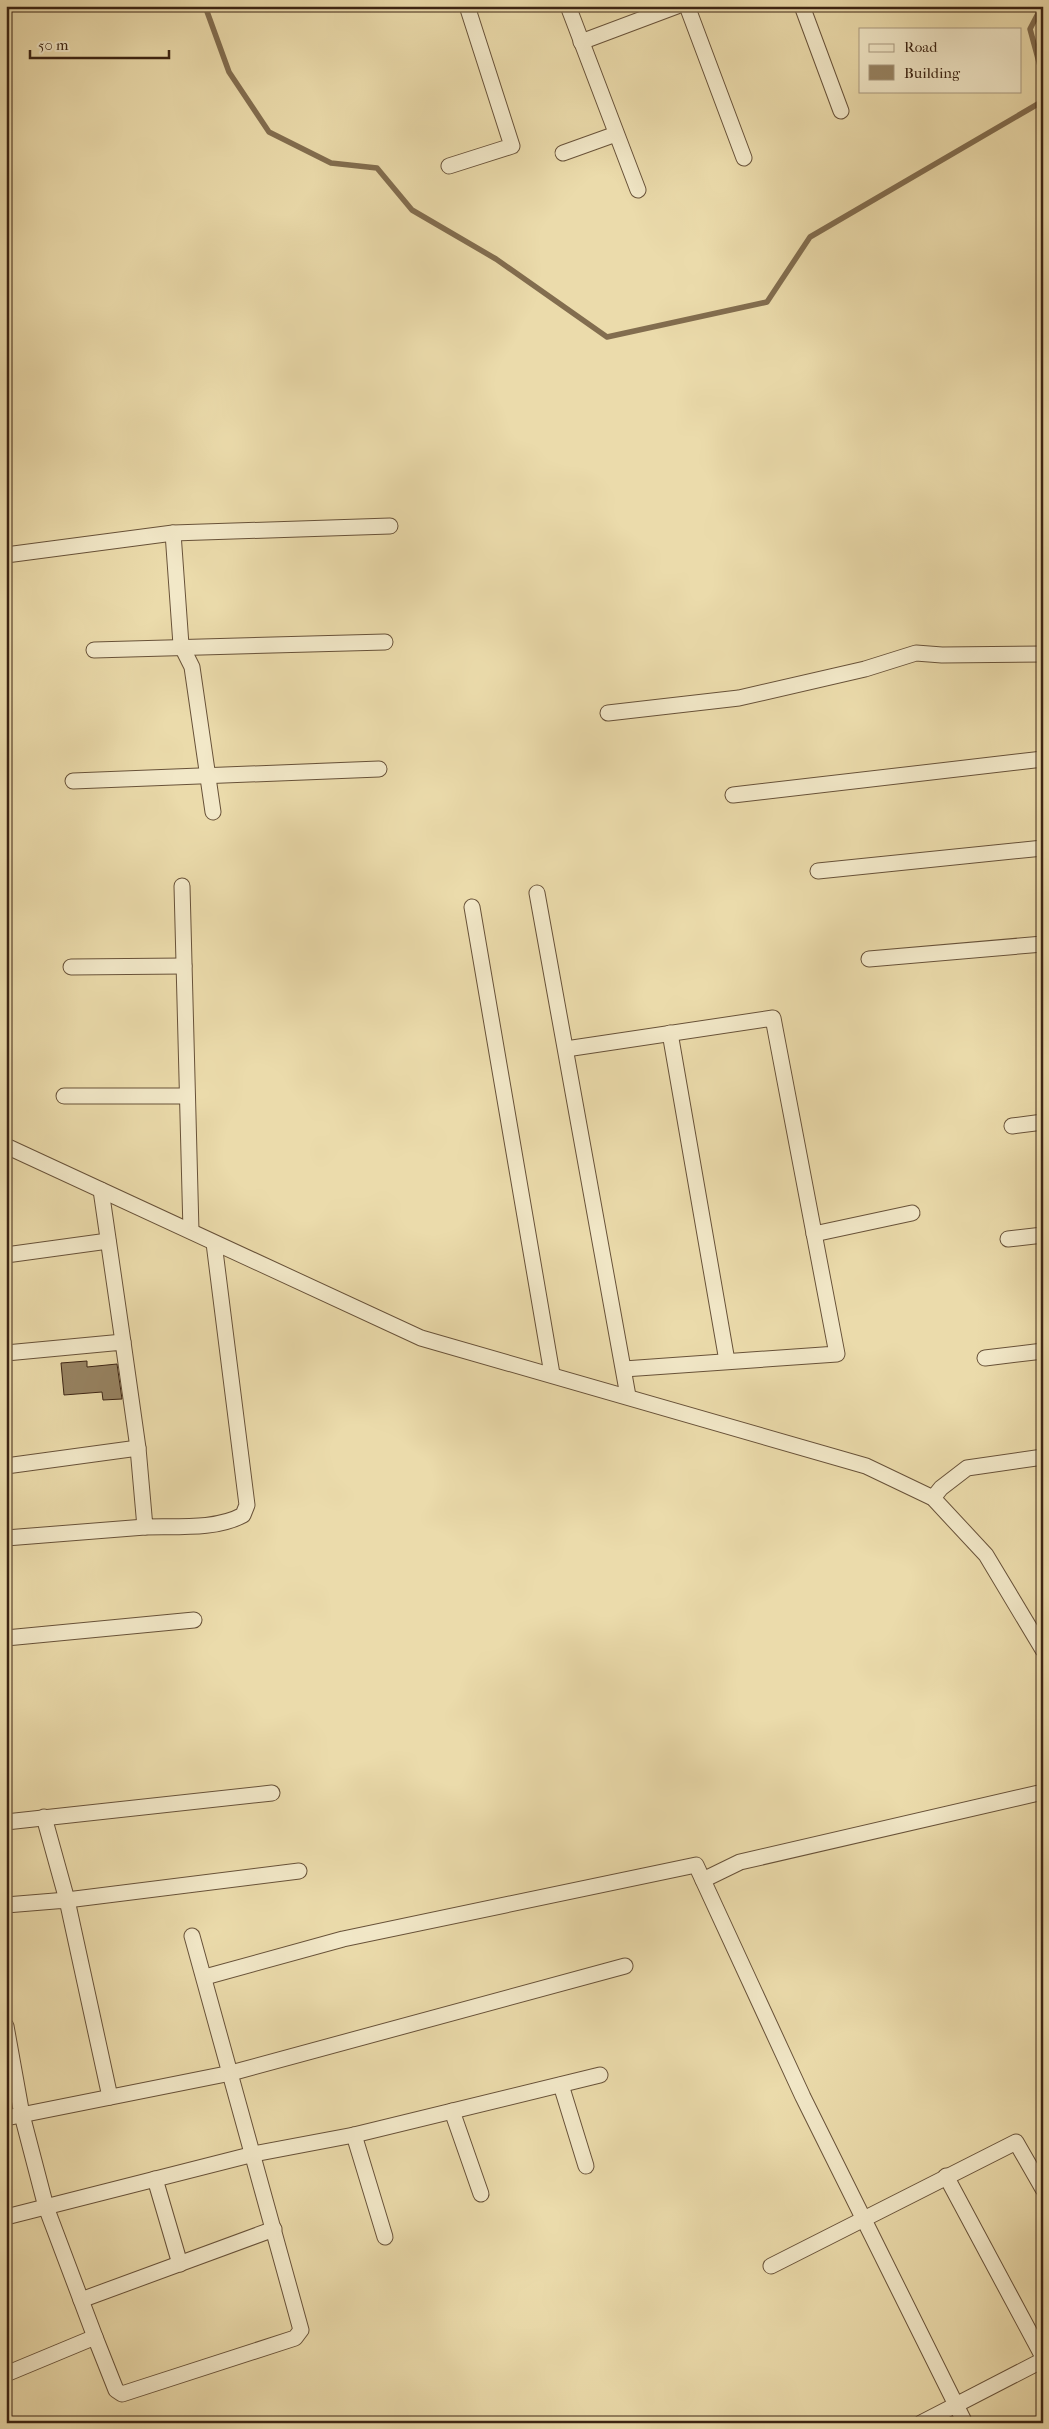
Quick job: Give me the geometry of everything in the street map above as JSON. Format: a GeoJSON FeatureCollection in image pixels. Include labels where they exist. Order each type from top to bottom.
{"type":"FeatureCollection","features":[{"type":"Feature","properties":{"kind":"street"},"geometry":{"type":"LineString","coordinates":[[449,166],[512,146],[467,6]]}},
{"type":"Feature","properties":{"kind":"street"},"geometry":{"type":"LineString","coordinates":[[568,6],[580,42],[638,190]]}},
{"type":"Feature","properties":{"kind":"street"},"geometry":{"type":"LineString","coordinates":[[580,42],[677,6]]}},
{"type":"Feature","properties":{"kind":"street"},"geometry":{"type":"LineString","coordinates":[[687,6],[744,158]]}},
{"type":"Feature","properties":{"kind":"street"},"geometry":{"type":"LineString","coordinates":[[802,6],[841,111]]}},
{"type":"Feature","properties":{"kind":"street"},"geometry":{"type":"LineString","coordinates":[[563,153],[616,134]]}},
{"type":"Feature","properties":{"kind":"street"},"geometry":{"type":"LineString","coordinates":[[6,555],[173,533],[390,526]]}},
{"type":"Feature","properties":{"kind":"street"},"geometry":{"type":"LineString","coordinates":[[173,533],[182,648],[192,667],[213,812]]}},
{"type":"Feature","properties":{"kind":"street"},"geometry":{"type":"LineString","coordinates":[[94,650],[385,642]]}},
{"type":"Feature","properties":{"kind":"street"},"geometry":{"type":"LineString","coordinates":[[608,713],[739,698],[865,669],[916,653],[942,655],[1043,654]]}},
{"type":"Feature","properties":{"kind":"street"},"geometry":{"type":"LineString","coordinates":[[733,794],[1043,759]]}},
{"type":"Feature","properties":{"kind":"street"},"geometry":{"type":"LineString","coordinates":[[73,780],[379,769]]}},
{"type":"Feature","properties":{"kind":"street"},"geometry":{"type":"LineString","coordinates":[[818,871],[1043,848]]}},
{"type":"Feature","properties":{"kind":"street"},"geometry":{"type":"LineString","coordinates":[[182,886],[191,1231]]}},
{"type":"Feature","properties":{"kind":"street"},"geometry":{"type":"LineString","coordinates":[[537,892],[628,1396]]}},
{"type":"Feature","properties":{"kind":"street"},"geometry":{"type":"LineString","coordinates":[[472,906],[552,1374]]}},
{"type":"Feature","properties":{"kind":"street"},"geometry":{"type":"LineString","coordinates":[[868,959],[1043,944]]}},
{"type":"Feature","properties":{"kind":"street"},"geometry":{"type":"LineString","coordinates":[[71,966],[184,966]]}},
{"type":"Feature","properties":{"kind":"street"},"geometry":{"type":"LineString","coordinates":[[566,1049],[773,1018],[837,1354],[624,1369]]}},
{"type":"Feature","properties":{"kind":"street"},"geometry":{"type":"LineString","coordinates":[[670,1034],[727,1361]]}},
{"type":"Feature","properties":{"kind":"street"},"geometry":{"type":"LineString","coordinates":[[64,1096],[187,1096]]}},
{"type":"Feature","properties":{"kind":"street"},"geometry":{"type":"LineString","coordinates":[[1012,1126],[1043,1122]]}},
{"type":"Feature","properties":{"kind":"street"},"geometry":{"type":"LineString","coordinates":[[6,1146],[421,1338],[552,1374],[866,1466],[937,1493],[986,1554],[1043,1650]]}},
{"type":"Feature","properties":{"kind":"street"},"geometry":{"type":"LineString","coordinates":[[101,1190],[138,1448],[145,1527]]}},
{"type":"Feature","properties":{"kind":"street"},"geometry":{"type":"LineString","coordinates":[[814,1234],[912,1213]]}},
{"type":"Feature","properties":{"kind":"street"},"geometry":{"type":"LineString","coordinates":[[1008,1240],[1043,1235]]}},
{"type":"Feature","properties":{"kind":"street"},"geometry":{"type":"LineString","coordinates":[[6,1255],[108,1241]]}},
{"type":"Feature","properties":{"kind":"street"},"geometry":{"type":"LineString","coordinates":[[6,1538],[210,1524],[234,1520],[244,1515],[247,1505],[214,1243]]}},
{"type":"Feature","properties":{"kind":"street"},"geometry":{"type":"LineString","coordinates":[[6,1353],[123,1342]]}},
{"type":"Feature","properties":{"kind":"street"},"geometry":{"type":"LineString","coordinates":[[985,1358],[1043,1351]]}},
{"type":"Feature","properties":{"kind":"street"},"geometry":{"type":"LineString","coordinates":[[6,1466],[138,1448]]}},
{"type":"Feature","properties":{"kind":"street"},"geometry":{"type":"LineString","coordinates":[[937,1493],[958,1473],[967,1468],[1043,1457]]}},
{"type":"Feature","properties":{"kind":"street"},"geometry":{"type":"LineString","coordinates":[[6,1638],[194,1620]]}},
{"type":"Feature","properties":{"kind":"street"},"geometry":{"type":"LineString","coordinates":[[703,1880],[740,1862],[1043,1792]]}},
{"type":"Feature","properties":{"kind":"street"},"geometry":{"type":"LineString","coordinates":[[6,1822],[272,1793]]}},
{"type":"Feature","properties":{"kind":"street"},"geometry":{"type":"LineString","coordinates":[[44,1817],[67,1900],[110,2097]]}},
{"type":"Feature","properties":{"kind":"street"},"geometry":{"type":"LineString","coordinates":[[205,1977],[343,1939],[696,1865],[799,2089],[964,2423]]}},
{"type":"Feature","properties":{"kind":"street"},"geometry":{"type":"LineString","coordinates":[[6,1904],[67,1900],[300,1871]]}},
{"type":"Feature","properties":{"kind":"street"},"geometry":{"type":"LineString","coordinates":[[6,2026],[22,2115],[46,2207],[116,2390],[122,2394],[295,2338],[301,2330],[254,2154],[192,1936]]}},
{"type":"Feature","properties":{"kind":"street"},"geometry":{"type":"LineString","coordinates":[[6,2118],[231,2073],[625,1966]]}},
{"type":"Feature","properties":{"kind":"street"},"geometry":{"type":"LineString","coordinates":[[6,2216],[254,2154],[354,2135],[600,2074]]}},
{"type":"Feature","properties":{"kind":"street"},"geometry":{"type":"LineString","coordinates":[[561,2085],[586,2166]]}},
{"type":"Feature","properties":{"kind":"street"},"geometry":{"type":"LineString","coordinates":[[452,2111],[481,2194]]}},
{"type":"Feature","properties":{"kind":"street"},"geometry":{"type":"LineString","coordinates":[[354,2135],[386,2237]]}},
{"type":"Feature","properties":{"kind":"street"},"geometry":{"type":"LineString","coordinates":[[771,2266],[1016,2142],[1043,2189]]}},
{"type":"Feature","properties":{"kind":"street"},"geometry":{"type":"LineString","coordinates":[[920,2423],[956,2406],[1043,2358],[946,2176]]}},
{"type":"Feature","properties":{"kind":"street"},"geometry":{"type":"LineString","coordinates":[[155,2179],[180,2264]]}},
{"type":"Feature","properties":{"kind":"street"},"geometry":{"type":"LineString","coordinates":[[81,2300],[274,2229]]}},
{"type":"Feature","properties":{"kind":"street"},"geometry":{"type":"LineString","coordinates":[[6,2374],[95,2337]]}},
{"type":"Feature","properties":{"kind":"building"},"geometry":{"type":"Polygon","coordinates":[[[87,1361],[87,1367],[117,1364],[122,1399],[103,1400],[102,1392],[64,1395],[61,1363],[87,1361]]]}},
{"type":"Feature","properties":{"kind":"waterway"},"geometry":{"type":"LineString","coordinates":[[205,6],[229,72],[269,132],[331,163],[377,168],[412,210],[496,259],[607,337],[767,302],[810,237],[1043,101]]}},
{"type":"Feature","properties":{"kind":"waterway"},"geometry":{"type":"LineString","coordinates":[[1042,6],[1030,29],[1043,77]]}}]}
